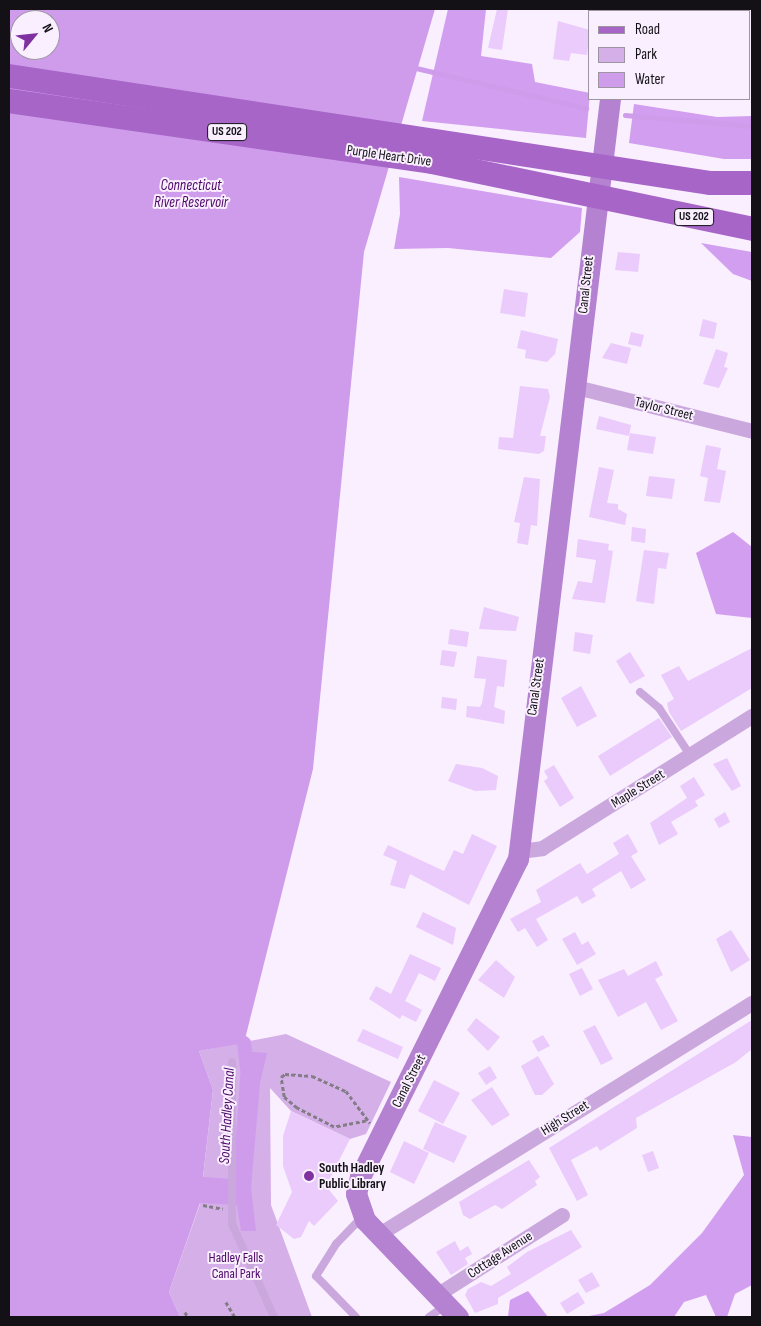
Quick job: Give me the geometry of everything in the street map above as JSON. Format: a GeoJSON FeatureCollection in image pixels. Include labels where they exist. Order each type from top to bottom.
{"type":"FeatureCollection","features":[{"type":"Feature","properties":{"kind":"main road","name":"Purple Heart Drive"},"geometry":{"type":"LineString","coordinates":[[18,78],[434,151],[561,189],[636,203],[752,230]]}},
{"type":"Feature","properties":{"kind":"main road","name":"Purple Heart Drive"},"geometry":{"type":"LineString","coordinates":[[15,102],[434,151],[566,160],[711,183],[752,182]]}},
{"type":"Feature","properties":{"kind":"street","name":"Canal Street"},"geometry":{"type":"LineString","coordinates":[[448,1305],[363,1217],[356,1198],[360,1177],[519,851],[531,725],[576,387],[610,100]]}},
{"type":"Feature","properties":{"kind":"street","name":"Taylor Street"},"geometry":{"type":"LineString","coordinates":[[576,387],[752,431]]}},
{"type":"Feature","properties":{"kind":"street","name":"Maple Street"},"geometry":{"type":"LineString","coordinates":[[519,851],[542,848],[752,716]]}},
{"type":"Feature","properties":{"kind":"street","name":"High Street"},"geometry":{"type":"LineString","coordinates":[[379,1234],[752,1003]]}},
{"type":"Feature","properties":{"kind":"street","name":"Cottage Avenue"},"geometry":{"type":"LineString","coordinates":[[448,1305],[562,1215]]}},
{"type":"Feature","properties":{"kind":"lane"},"geometry":{"type":"LineString","coordinates":[[640,692],[659,708],[690,755]]}},
{"type":"Feature","properties":{"kind":"lane"},"geometry":{"type":"LineString","coordinates":[[232,1062],[230,1207],[244,1257],[274,1317]]}},
{"type":"Feature","properties":{"kind":"lane"},"geometry":{"type":"LineString","coordinates":[[356,1317],[316,1276],[336,1244],[363,1217]]}},
{"type":"Feature","properties":{"kind":"lane"},"geometry":{"type":"LineString","coordinates":[[429,1317],[448,1305]]}},
{"type":"Feature","properties":{"kind":"path"},"geometry":{"type":"LineString","coordinates":[[366,1121],[334,1127],[284,1097],[281,1077],[285,1074],[321,1078],[346,1091],[366,1121],[373,1125]]}},
{"type":"Feature","properties":{"kind":"path"},"geometry":{"type":"LineString","coordinates":[[203,1205],[230,1207]]}},
{"type":"Feature","properties":{"kind":"path"},"geometry":{"type":"LineString","coordinates":[[226,1302],[235,1317]]}},
{"type":"Feature","properties":{"kind":"path"},"geometry":{"type":"LineString","coordinates":[[185,1312],[188,1317]]}},
{"type":"Feature","properties":{"kind":"green space","name":"Hadley Falls Canal Park"},"geometry":{"type":"Polygon","coordinates":[[[286,1034],[391,1082],[366,1134],[350,1139],[291,1111],[270,1088],[271,1205],[312,1317],[180,1317],[169,1292],[200,1204],[213,1090],[199,1051],[286,1034]]]}},
{"type":"Feature","properties":{"kind":"shaded area"},"geometry":{"type":"Polygon","coordinates":[[[448,9],[486,9],[481,56],[532,64],[535,82],[588,93],[589,100],[586,138],[422,121],[448,9]]]}},
{"type":"Feature","properties":{"kind":"shaded area"},"geometry":{"type":"Polygon","coordinates":[[[634,104],[717,117],[752,116],[752,159],[724,159],[629,143],[634,104]]]}},
{"type":"Feature","properties":{"kind":"shaded area"},"geometry":{"type":"Polygon","coordinates":[[[399,177],[582,208],[580,232],[551,258],[448,248],[394,249],[400,214],[399,177]]]}},
{"type":"Feature","properties":{"kind":"shaded area"},"geometry":{"type":"Polygon","coordinates":[[[701,243],[752,252],[752,281],[733,274],[701,243]]]}},
{"type":"Feature","properties":{"kind":"shaded area"},"geometry":{"type":"Polygon","coordinates":[[[733,532],[752,547],[752,618],[716,614],[696,553],[733,532]]]}},
{"type":"Feature","properties":{"kind":"shaded area"},"geometry":{"type":"Polygon","coordinates":[[[733,1135],[752,1137],[752,1285],[735,1294],[727,1317],[716,1317],[706,1295],[684,1302],[674,1317],[584,1317],[604,1313],[650,1285],[702,1233],[744,1175],[733,1135]]]}},
{"type":"Feature","properties":{"kind":"shaded area"},"geometry":{"type":"Polygon","coordinates":[[[528,1291],[548,1317],[508,1317],[510,1300],[528,1291]]]}},
{"type":"Feature","properties":{"kind":"water","name":"Connecticut River Reservoir"},"geometry":{"type":"Polygon","coordinates":[[[9,9],[435,9],[364,252],[313,769],[244,1043],[199,1051],[213,1090],[203,1177],[233,1179],[242,1051],[267,1053],[260,1083],[251,1188],[256,1231],[241,1231],[237,1205],[200,1203],[169,1292],[180,1317],[9,1317],[9,9]]]}},
{"type":"Feature","properties":{"kind":"building"},"geometry":{"type":"Polygon","coordinates":[[[497,9],[508,9],[502,50],[488,48],[497,9]]]}},
{"type":"Feature","properties":{"kind":"building"},"geometry":{"type":"Polygon","coordinates":[[[558,21],[588,29],[587,55],[571,53],[569,61],[553,59],[558,21]]]}},
{"type":"Feature","properties":{"kind":"building"},"geometry":{"type":"Polygon","coordinates":[[[618,252],[640,254],[638,272],[615,270],[618,252]]]}},
{"type":"Feature","properties":{"kind":"building"},"geometry":{"type":"Polygon","coordinates":[[[504,289],[528,293],[525,317],[500,313],[504,289]]]}},
{"type":"Feature","properties":{"kind":"building"},"geometry":{"type":"Polygon","coordinates":[[[703,319],[717,323],[714,339],[699,336],[703,319]]]}},
{"type":"Feature","properties":{"kind":"building"},"geometry":{"type":"Polygon","coordinates":[[[521,330],[558,339],[555,354],[547,362],[525,358],[526,350],[517,348],[521,330]]]}},
{"type":"Feature","properties":{"kind":"building"},"geometry":{"type":"Polygon","coordinates":[[[631,332],[644,335],[641,347],[628,344],[631,332]]]}},
{"type":"Feature","properties":{"kind":"building"},"geometry":{"type":"Polygon","coordinates":[[[611,343],[631,348],[627,364],[602,358],[611,343]]]}},
{"type":"Feature","properties":{"kind":"building"},"geometry":{"type":"Polygon","coordinates":[[[716,349],[728,353],[724,367],[728,368],[719,388],[703,384],[716,349]]]}},
{"type":"Feature","properties":{"kind":"building"},"geometry":{"type":"Polygon","coordinates":[[[520,386],[548,389],[550,397],[540,436],[546,436],[544,451],[539,454],[498,449],[499,437],[513,438],[520,386]]]}},
{"type":"Feature","properties":{"kind":"building"},"geometry":{"type":"Polygon","coordinates":[[[599,416],[631,425],[629,436],[596,429],[599,416]]]}},
{"type":"Feature","properties":{"kind":"building"},"geometry":{"type":"Polygon","coordinates":[[[630,433],[656,437],[653,454],[627,450],[630,433]]]}},
{"type":"Feature","properties":{"kind":"building"},"geometry":{"type":"Polygon","coordinates":[[[706,445],[721,448],[717,469],[726,471],[720,503],[704,501],[708,478],[700,476],[706,445]]]}},
{"type":"Feature","properties":{"kind":"building"},"geometry":{"type":"Polygon","coordinates":[[[599,467],[614,470],[607,503],[618,504],[618,509],[627,514],[625,525],[589,517],[599,467]]]}},
{"type":"Feature","properties":{"kind":"building"},"geometry":{"type":"Polygon","coordinates":[[[649,476],[675,479],[672,499],[646,496],[649,476]]]}},
{"type":"Feature","properties":{"kind":"building"},"geometry":{"type":"Polygon","coordinates":[[[524,477],[540,479],[537,526],[531,525],[528,545],[517,543],[520,523],[514,522],[524,477]]]}},
{"type":"Feature","properties":{"kind":"building"},"geometry":{"type":"Polygon","coordinates":[[[632,527],[646,529],[645,543],[631,541],[632,527]]]}},
{"type":"Feature","properties":{"kind":"building"},"geometry":{"type":"Polygon","coordinates":[[[578,539],[609,544],[608,550],[613,551],[605,603],[572,599],[578,581],[592,583],[596,560],[576,557],[578,539]]]}},
{"type":"Feature","properties":{"kind":"building"},"geometry":{"type":"Polygon","coordinates":[[[644,550],[669,553],[666,569],[658,568],[654,604],[636,601],[644,550]]]}},
{"type":"Feature","properties":{"kind":"building"},"geometry":{"type":"Polygon","coordinates":[[[484,607],[519,617],[516,631],[479,629],[484,607]]]}},
{"type":"Feature","properties":{"kind":"building"},"geometry":{"type":"Polygon","coordinates":[[[450,629],[469,632],[467,647],[448,644],[450,629]]]}},
{"type":"Feature","properties":{"kind":"building"},"geometry":{"type":"Polygon","coordinates":[[[575,632],[593,635],[590,654],[573,651],[575,632]]]}},
{"type":"Feature","properties":{"kind":"building"},"geometry":{"type":"Polygon","coordinates":[[[752,648],[752,688],[681,731],[669,712],[667,703],[674,699],[661,675],[679,666],[688,681],[752,648]]]}},
{"type":"Feature","properties":{"kind":"building"},"geometry":{"type":"Polygon","coordinates":[[[442,650],[457,652],[454,667],[440,665],[442,650]]]}},
{"type":"Feature","properties":{"kind":"building"},"geometry":{"type":"Polygon","coordinates":[[[630,652],[645,676],[630,684],[616,661],[630,652]]]}},
{"type":"Feature","properties":{"kind":"building"},"geometry":{"type":"Polygon","coordinates":[[[477,656],[507,660],[504,687],[497,686],[494,707],[505,711],[504,724],[466,717],[467,706],[480,707],[482,703],[486,679],[474,678],[477,656]]]}},
{"type":"Feature","properties":{"kind":"building"},"geometry":{"type":"Polygon","coordinates":[[[581,686],[597,716],[577,727],[561,698],[581,686]]]}},
{"type":"Feature","properties":{"kind":"building"},"geometry":{"type":"Polygon","coordinates":[[[442,697],[457,699],[456,710],[441,708],[442,697]]]}},
{"type":"Feature","properties":{"kind":"building"},"geometry":{"type":"Polygon","coordinates":[[[659,718],[672,737],[610,776],[598,756],[659,718]]]}},
{"type":"Feature","properties":{"kind":"building"},"geometry":{"type":"Polygon","coordinates":[[[727,758],[741,786],[732,791],[713,764],[727,758]]]}},
{"type":"Feature","properties":{"kind":"building"},"geometry":{"type":"Polygon","coordinates":[[[456,764],[482,768],[498,776],[496,790],[475,791],[448,781],[456,764]]]}},
{"type":"Feature","properties":{"kind":"building"},"geometry":{"type":"Polygon","coordinates":[[[554,765],[574,798],[560,807],[544,781],[548,778],[544,771],[554,765]]]}},
{"type":"Feature","properties":{"kind":"building"},"geometry":{"type":"Polygon","coordinates":[[[694,777],[705,795],[695,801],[698,806],[671,822],[678,834],[659,845],[650,823],[687,798],[680,786],[694,777]]]}},
{"type":"Feature","properties":{"kind":"building"},"geometry":{"type":"Polygon","coordinates":[[[725,812],[730,822],[719,828],[714,819],[725,812]]]}},
{"type":"Feature","properties":{"kind":"building"},"geometry":{"type":"Polygon","coordinates":[[[472,834],[497,846],[469,905],[410,874],[405,889],[390,885],[397,861],[383,855],[388,845],[444,871],[454,850],[463,854],[472,834]]]}},
{"type":"Feature","properties":{"kind":"building"},"geometry":{"type":"Polygon","coordinates":[[[628,834],[638,852],[631,856],[646,880],[631,889],[621,871],[592,889],[596,896],[582,904],[577,896],[536,919],[548,940],[537,947],[525,928],[518,932],[510,919],[541,902],[536,890],[580,863],[587,874],[619,854],[613,843],[628,834]]]}},
{"type":"Feature","properties":{"kind":"building"},"geometry":{"type":"Polygon","coordinates":[[[423,912],[456,928],[453,945],[416,927],[423,912]]]}},
{"type":"Feature","properties":{"kind":"building"},"geometry":{"type":"Polygon","coordinates":[[[731,930],[750,960],[731,972],[716,939],[731,930]]]}},
{"type":"Feature","properties":{"kind":"building"},"geometry":{"type":"Polygon","coordinates":[[[575,932],[582,945],[588,941],[596,954],[577,965],[562,939],[575,932]]]}},
{"type":"Feature","properties":{"kind":"building"},"geometry":{"type":"Polygon","coordinates":[[[410,954],[441,968],[435,981],[419,973],[405,1001],[422,1010],[416,1022],[402,1015],[400,1019],[369,999],[376,986],[391,994],[410,954]]]}},
{"type":"Feature","properties":{"kind":"building"},"geometry":{"type":"Polygon","coordinates":[[[496,960],[515,977],[504,998],[478,980],[496,960]]]}},
{"type":"Feature","properties":{"kind":"building"},"geometry":{"type":"Polygon","coordinates":[[[656,961],[663,975],[655,979],[678,1021],[661,1030],[646,1002],[618,1017],[598,980],[624,969],[628,976],[656,961]]]}},
{"type":"Feature","properties":{"kind":"building"},"geometry":{"type":"Polygon","coordinates":[[[582,968],[593,989],[580,996],[569,974],[582,968]]]}},
{"type":"Feature","properties":{"kind":"building"},"geometry":{"type":"Polygon","coordinates":[[[476,1018],[500,1037],[488,1051],[467,1030],[476,1018]]]}},
{"type":"Feature","properties":{"kind":"building"},"geometry":{"type":"Polygon","coordinates":[[[752,1020],[752,1049],[736,1062],[636,1118],[637,1128],[600,1151],[597,1146],[571,1160],[588,1195],[577,1201],[549,1148],[752,1020]]]}},
{"type":"Feature","properties":{"kind":"building"},"geometry":{"type":"Polygon","coordinates":[[[595,1025],[613,1059],[601,1065],[583,1031],[595,1025]]]}},
{"type":"Feature","properties":{"kind":"building"},"geometry":{"type":"Polygon","coordinates":[[[363,1029],[403,1047],[398,1059],[357,1041],[363,1029]]]}},
{"type":"Feature","properties":{"kind":"building"},"geometry":{"type":"Polygon","coordinates":[[[543,1035],[550,1046],[538,1052],[532,1041],[543,1035]]]}},
{"type":"Feature","properties":{"kind":"building"},"geometry":{"type":"Polygon","coordinates":[[[538,1056],[554,1084],[542,1095],[535,1095],[521,1066],[538,1056]]]}},
{"type":"Feature","properties":{"kind":"building"},"geometry":{"type":"Polygon","coordinates":[[[490,1066],[497,1078],[486,1085],[478,1073],[490,1066]]]}},
{"type":"Feature","properties":{"kind":"building"},"geometry":{"type":"Polygon","coordinates":[[[434,1080],[460,1093],[443,1124],[418,1111],[434,1080]]]}},
{"type":"Feature","properties":{"kind":"building"},"geometry":{"type":"Polygon","coordinates":[[[492,1087],[510,1115],[492,1126],[471,1100],[492,1087]]]}},
{"type":"Feature","properties":{"kind":"building","name":"South Hadley Public Library"},"geometry":{"type":"Polygon","coordinates":[[[291,1111],[350,1139],[326,1186],[338,1201],[314,1226],[309,1221],[301,1237],[294,1239],[276,1225],[292,1192],[283,1166],[283,1136],[291,1111]]]}},
{"type":"Feature","properties":{"kind":"building"},"geometry":{"type":"Polygon","coordinates":[[[435,1122],[467,1136],[454,1163],[423,1149],[435,1122]]]}},
{"type":"Feature","properties":{"kind":"building"},"geometry":{"type":"Polygon","coordinates":[[[404,1141],[429,1153],[414,1184],[390,1172],[404,1141]]]}},
{"type":"Feature","properties":{"kind":"building"},"geometry":{"type":"Polygon","coordinates":[[[653,1151],[659,1168],[648,1172],[642,1155],[653,1151]]]}},
{"type":"Feature","properties":{"kind":"building"},"geometry":{"type":"Polygon","coordinates":[[[529,1160],[540,1177],[535,1181],[537,1185],[502,1209],[495,1205],[470,1219],[463,1215],[459,1202],[529,1160]]]}},
{"type":"Feature","properties":{"kind":"building"},"geometry":{"type":"Polygon","coordinates":[[[571,1230],[582,1247],[498,1298],[498,1304],[475,1313],[465,1295],[468,1289],[481,1282],[491,1286],[511,1274],[507,1267],[527,1252],[571,1230]]]}},
{"type":"Feature","properties":{"kind":"building"},"geometry":{"type":"Polygon","coordinates":[[[455,1241],[460,1251],[468,1246],[472,1254],[465,1258],[468,1264],[451,1275],[436,1252],[455,1241]]]}},
{"type":"Feature","properties":{"kind":"building"},"geometry":{"type":"Polygon","coordinates":[[[592,1272],[600,1286],[586,1293],[578,1280],[592,1272]]]}},
{"type":"Feature","properties":{"kind":"building"},"geometry":{"type":"Polygon","coordinates":[[[578,1292],[585,1303],[567,1314],[560,1303],[578,1292]]]}},
{"type":"Feature","properties":{"kind":"waterway"},"geometry":{"type":"LineString","coordinates":[[412,67],[586,108]]}},
{"type":"Feature","properties":{"kind":"waterway"},"geometry":{"type":"LineString","coordinates":[[625,115],[752,126]]}},
{"type":"Feature","properties":{"kind":"waterway","name":"South Hadley Canal"},"geometry":{"type":"LineString","coordinates":[[244,1043],[247,1069]]}},
{"type":"Feature","properties":{"kind":"place","name":"South Hadley Public Library"},"geometry":{"type":"Point","coordinates":[309,1176]}}]}
